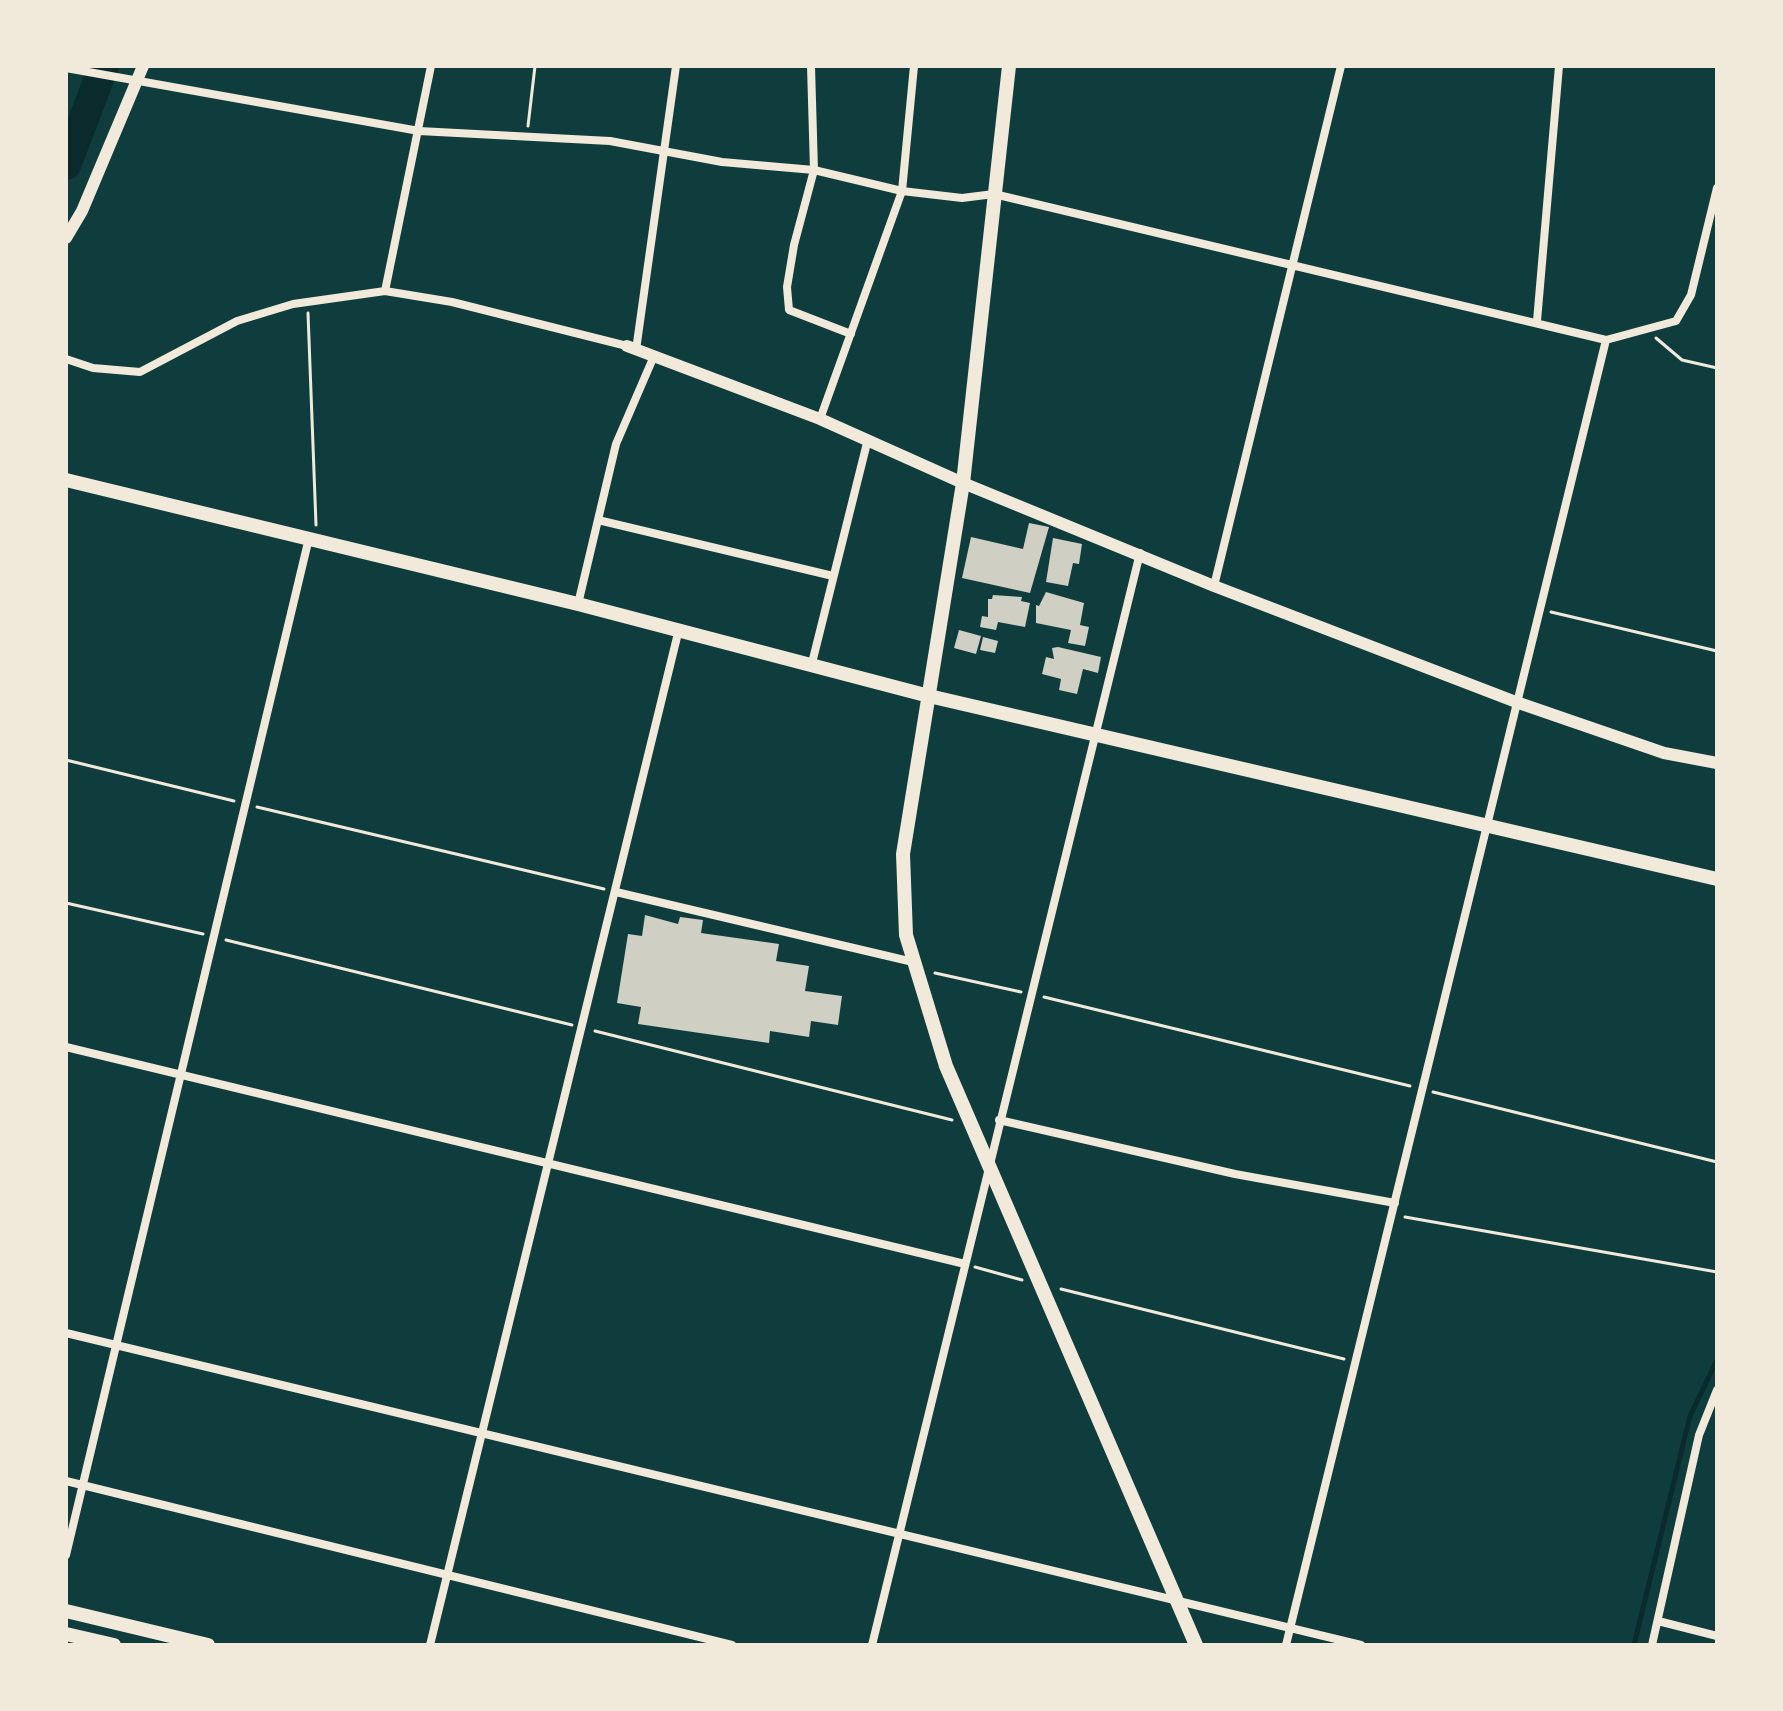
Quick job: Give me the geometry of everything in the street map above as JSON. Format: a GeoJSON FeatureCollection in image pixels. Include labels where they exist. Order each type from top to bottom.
{"type":"FeatureCollection","features":[{"type":"Feature","properties":{"kind":"main road"},"geometry":{"type":"LineString","coordinates":[[1009,66],[963,483],[903,854],[906,935],[946,1066],[1196,1645]]}},
{"type":"Feature","properties":{"kind":"main road"},"geometry":{"type":"LineString","coordinates":[[66,480],[679,629],[811,667],[929,696],[1095,732],[1717,879]]}},
{"type":"Feature","properties":{"kind":"main road"},"geometry":{"type":"LineString","coordinates":[[66,1611],[208,1645]]}},
{"type":"Feature","properties":{"kind":"main road"},"geometry":{"type":"LineString","coordinates":[[66,1634],[114,1645]]}},
{"type":"Feature","properties":{"kind":"street"},"geometry":{"type":"LineString","coordinates":[[66,238],[82,211],[143,66]]}},
{"type":"Feature","properties":{"kind":"street"},"geometry":{"type":"LineString","coordinates":[[385,291],[431,66]]}},
{"type":"Feature","properties":{"kind":"street"},"geometry":{"type":"LineString","coordinates":[[631,348],[676,66]]}},
{"type":"Feature","properties":{"kind":"street"},"geometry":{"type":"LineString","coordinates":[[811,66],[814,170],[794,245],[787,287],[789,310],[851,334]]}},
{"type":"Feature","properties":{"kind":"street"},"geometry":{"type":"LineString","coordinates":[[820,419],[902,191],[914,66]]}},
{"type":"Feature","properties":{"kind":"street"},"geometry":{"type":"LineString","coordinates":[[1214,586],[1341,66]]}},
{"type":"Feature","properties":{"kind":"street"},"geometry":{"type":"LineString","coordinates":[[1537,321],[1559,66]]}},
{"type":"Feature","properties":{"kind":"street"},"geometry":{"type":"LineString","coordinates":[[66,68],[136,83],[419,131],[610,141],[722,162],[814,170],[902,191],[962,198],[994,194],[1537,321],[1606,340],[1676,321],[1691,295],[1717,188]]}},
{"type":"Feature","properties":{"kind":"street"},"geometry":{"type":"LineString","coordinates":[[66,359],[93,368],[140,372],[237,321],[308,301],[385,291],[452,302],[654,356],[820,419],[963,483],[1140,553],[1214,586],[1516,702],[1664,753],[1717,763]]}},
{"type":"Feature","properties":{"kind":"street"},"geometry":{"type":"LineString","coordinates":[[1286,1645],[1606,340]]}},
{"type":"Feature","properties":{"kind":"street"},"geometry":{"type":"LineString","coordinates":[[578,604],[616,444],[654,356]]}},
{"type":"Feature","properties":{"kind":"street"},"geometry":{"type":"LineString","coordinates":[[811,667],[868,439]]}},
{"type":"Feature","properties":{"kind":"street"},"geometry":{"type":"LineString","coordinates":[[598,520],[833,576]]}},
{"type":"Feature","properties":{"kind":"street"},"geometry":{"type":"LineString","coordinates":[[66,1555],[313,538]]}},
{"type":"Feature","properties":{"kind":"street"},"geometry":{"type":"LineString","coordinates":[[872,1645],[1140,553]]}},
{"type":"Feature","properties":{"kind":"street"},"geometry":{"type":"LineString","coordinates":[[430,1645],[679,629]]}},
{"type":"Feature","properties":{"kind":"street"},"geometry":{"type":"LineString","coordinates":[[616,892],[914,966]]}},
{"type":"Feature","properties":{"kind":"street"},"geometry":{"type":"LineString","coordinates":[[66,1047],[965,1264]]}},
{"type":"Feature","properties":{"kind":"street"},"geometry":{"type":"LineString","coordinates":[[999,1120],[1235,1174],[1395,1203]]}},
{"type":"Feature","properties":{"kind":"street"},"geometry":{"type":"LineString","coordinates":[[66,1333],[1361,1645]]}},
{"type":"Feature","properties":{"kind":"street"},"geometry":{"type":"LineString","coordinates":[[1652,1645],[1699,1435],[1717,1390]]}},
{"type":"Feature","properties":{"kind":"street"},"geometry":{"type":"LineString","coordinates":[[66,1481],[732,1645]]}},
{"type":"Feature","properties":{"kind":"street"},"geometry":{"type":"LineString","coordinates":[[1658,1621],[1717,1636]]}},
{"type":"Feature","properties":{"kind":"path"},"geometry":{"type":"LineString","coordinates":[[527,137],[535,66]]}},
{"type":"Feature","properties":{"kind":"path"},"geometry":{"type":"LineString","coordinates":[[308,301],[313,538]]}},
{"type":"Feature","properties":{"kind":"path"},"geometry":{"type":"LineString","coordinates":[[1647,331],[1682,360],[1717,368]]}},
{"type":"Feature","properties":{"kind":"path"},"geometry":{"type":"LineString","coordinates":[[1539,609],[1717,651]]}},
{"type":"Feature","properties":{"kind":"path"},"geometry":{"type":"LineString","coordinates":[[66,760],[616,892]]}},
{"type":"Feature","properties":{"kind":"path"},"geometry":{"type":"LineString","coordinates":[[66,903],[971,1125]]}},
{"type":"Feature","properties":{"kind":"path"},"geometry":{"type":"LineString","coordinates":[[914,966],[1717,1162]]}},
{"type":"Feature","properties":{"kind":"path"},"geometry":{"type":"LineString","coordinates":[[1392,1215],[1717,1272]]}},
{"type":"Feature","properties":{"kind":"path"},"geometry":{"type":"LineString","coordinates":[[965,1264],[1356,1362]]}},
{"type":"Feature","properties":{"kind":"building"},"geometry":{"type":"Polygon","coordinates":[[[1029,523],[1049,527],[1030,593],[962,578],[971,537],[1023,549],[1029,523]]]}},
{"type":"Feature","properties":{"kind":"building"},"geometry":{"type":"Polygon","coordinates":[[[1053,538],[1082,544],[1079,564],[1073,563],[1068,586],[1046,582],[1053,538]]]}},
{"type":"Feature","properties":{"kind":"building"},"geometry":{"type":"Polygon","coordinates":[[[1046,592],[1084,603],[1080,625],[1089,627],[1085,646],[1068,643],[1071,630],[1036,623],[1036,605],[1039,606],[1046,592]]]}},
{"type":"Feature","properties":{"kind":"building"},"geometry":{"type":"Polygon","coordinates":[[[993,595],[1022,597],[1021,601],[1030,603],[1025,627],[998,622],[996,630],[980,627],[982,616],[988,617],[988,599],[992,599],[993,595]]]}},
{"type":"Feature","properties":{"kind":"building"},"geometry":{"type":"Polygon","coordinates":[[[959,630],[981,636],[976,654],[954,648],[959,630]]]}},
{"type":"Feature","properties":{"kind":"building"},"geometry":{"type":"Polygon","coordinates":[[[983,637],[998,641],[995,653],[980,650],[983,637]]]}},
{"type":"Feature","properties":{"kind":"building"},"geometry":{"type":"Polygon","coordinates":[[[1052,648],[1101,657],[1098,673],[1083,669],[1077,694],[1059,690],[1061,679],[1042,674],[1046,657],[1054,659],[1052,648]]]}},
{"type":"Feature","properties":{"kind":"building"},"geometry":{"type":"Polygon","coordinates":[[[645,915],[678,924],[680,917],[703,920],[701,933],[779,944],[776,961],[809,966],[805,991],[842,996],[838,1025],[811,1021],[809,1037],[770,1031],[769,1043],[638,1024],[641,1007],[617,1003],[628,934],[642,936],[645,915]]]}},
{"type":"Feature","properties":{"kind":"waterway"},"geometry":{"type":"LineString","coordinates":[[66,165],[104,66]]}},
{"type":"Feature","properties":{"kind":"waterway"},"geometry":{"type":"LineString","coordinates":[[1634,1645],[1690,1416],[1717,1360]]}}]}
